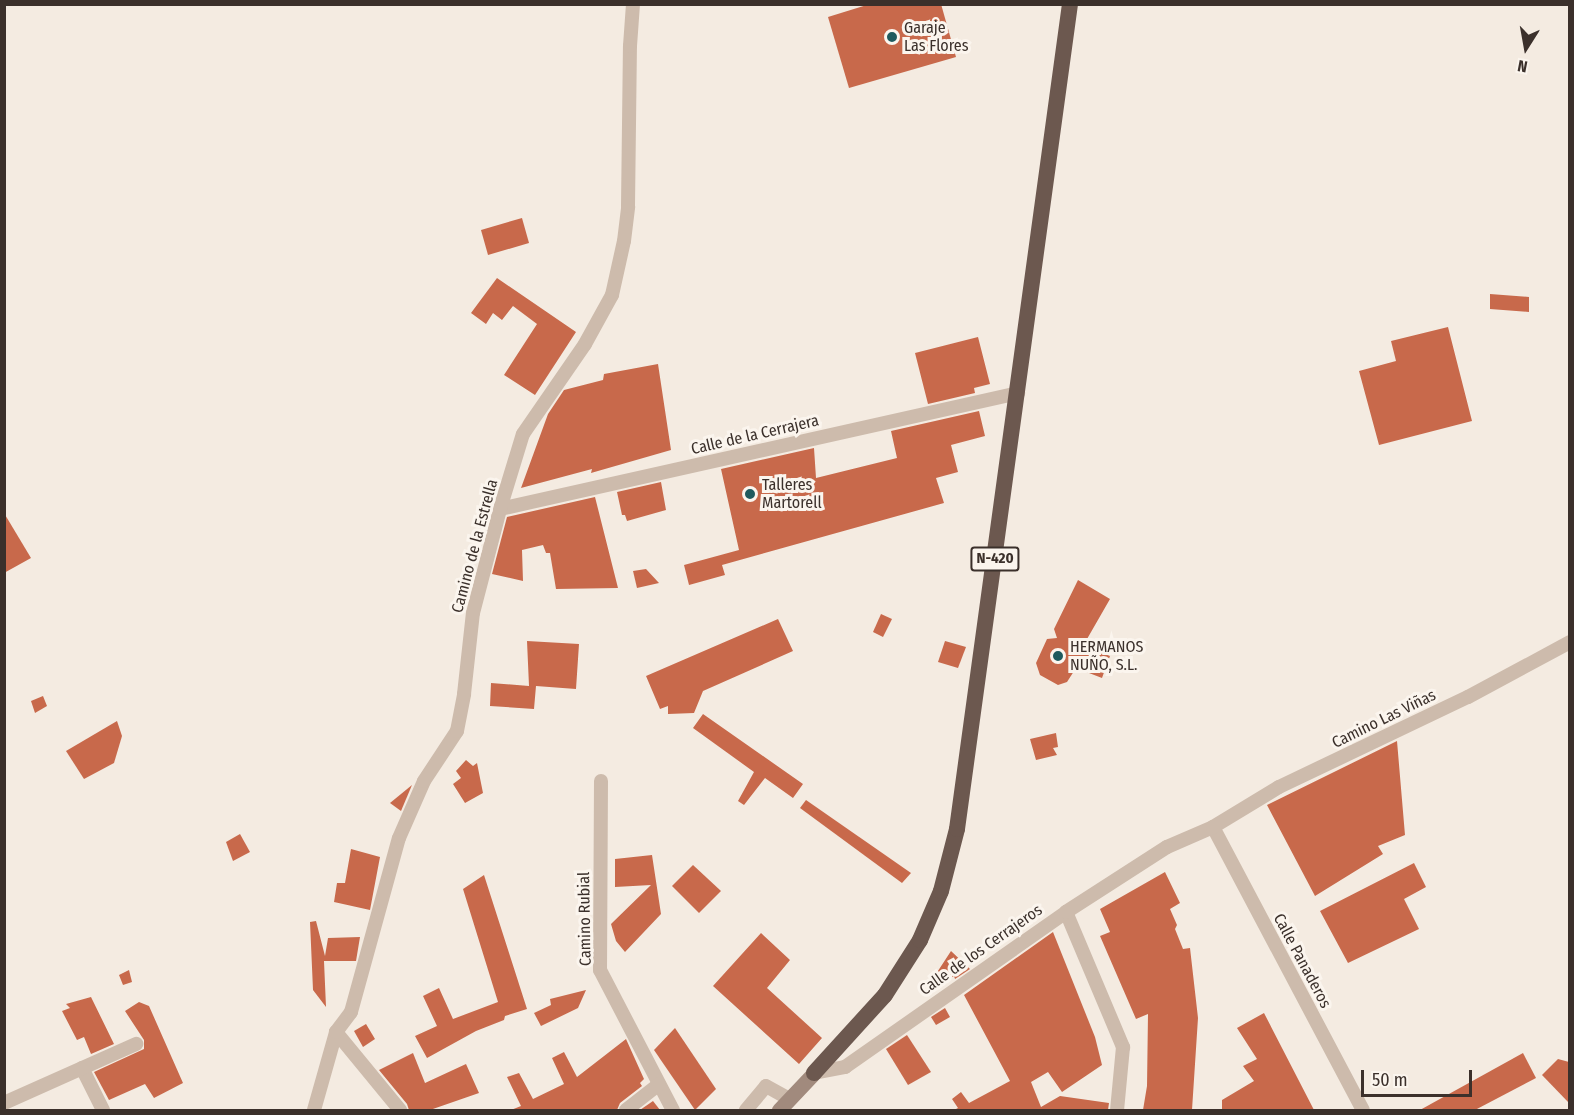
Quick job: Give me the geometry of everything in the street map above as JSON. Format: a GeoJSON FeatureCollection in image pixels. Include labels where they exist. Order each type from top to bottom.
{"type":"FeatureCollection","features":[{"type":"Feature","properties":{"kind":"highway","name":"N-420"},"geometry":{"type":"LineString","coordinates":[[814,1073],[885,995],[920,940],[941,891],[957,829],[1070,4]]}},
{"type":"Feature","properties":{"kind":"main road"},"geometry":{"type":"LineString","coordinates":[[784,1105],[814,1073]]}},
{"type":"Feature","properties":{"kind":"street","name":"Camino de la Estrella"},"geometry":{"type":"LineString","coordinates":[[314,1110],[336,1032],[351,1012],[399,838],[424,781],[457,731],[464,694],[473,613],[500,509],[524,434],[585,344],[612,295],[624,241],[628,206],[630,46],[633,4]]}},
{"type":"Feature","properties":{"kind":"street","name":"Calle de la Cerrajera"},"geometry":{"type":"LineString","coordinates":[[500,509],[1018,393]]}},
{"type":"Feature","properties":{"kind":"street","name":"Camino Las Viñas"},"geometry":{"type":"LineString","coordinates":[[1213,827],[1279,787],[1468,697],[1569,642]]}},
{"type":"Feature","properties":{"kind":"street","name":"Camino Rubial"},"geometry":{"type":"LineString","coordinates":[[601,781],[600,970],[658,1085],[674,1110]]}},
{"type":"Feature","properties":{"kind":"street","name":"Calle de los Cerrajeros"},"geometry":{"type":"LineString","coordinates":[[814,1073],[845,1067],[1066,912],[1167,847],[1213,827]]}},
{"type":"Feature","properties":{"kind":"street","name":"Calle Panaderos"},"geometry":{"type":"LineString","coordinates":[[1213,827],[1362,1110]]}},
{"type":"Feature","properties":{"kind":"street"},"geometry":{"type":"LineString","coordinates":[[1066,912],[1123,1047],[1117,1110]]}},
{"type":"Feature","properties":{"kind":"street"},"geometry":{"type":"LineString","coordinates":[[336,1032],[400,1110]]}},
{"type":"Feature","properties":{"kind":"street"},"geometry":{"type":"LineString","coordinates":[[4,1103],[136,1044]]}},
{"type":"Feature","properties":{"kind":"street"},"geometry":{"type":"LineString","coordinates":[[82,1068],[103,1110]]}},
{"type":"Feature","properties":{"kind":"street"},"geometry":{"type":"LineString","coordinates":[[626,1110],[658,1085]]}},
{"type":"Feature","properties":{"kind":"street"},"geometry":{"type":"LineString","coordinates":[[746,1110],[766,1086],[784,1105]]}},
{"type":"Feature","properties":{"kind":"building","name":"Garaje Las Flores"},"geometry":{"type":"Polygon","coordinates":[[[870,4],[941,4],[956,57],[849,88],[828,17],[870,4]]]}},
{"type":"Feature","properties":{"kind":"building"},"geometry":{"type":"Polygon","coordinates":[[[522,218],[529,243],[488,255],[481,230],[522,218]]]}},
{"type":"Feature","properties":{"kind":"building"},"geometry":{"type":"Polygon","coordinates":[[[497,278],[576,332],[535,395],[504,375],[537,324],[513,306],[502,320],[493,313],[486,324],[471,313],[497,278]]]}},
{"type":"Feature","properties":{"kind":"building"},"geometry":{"type":"Polygon","coordinates":[[[1490,294],[1529,297],[1529,312],[1490,309],[1490,294]]]}},
{"type":"Feature","properties":{"kind":"building"},"geometry":{"type":"Polygon","coordinates":[[[1448,327],[1472,421],[1379,445],[1359,371],[1396,361],[1391,341],[1448,327]]]}},
{"type":"Feature","properties":{"kind":"building"},"geometry":{"type":"Polygon","coordinates":[[[978,337],[990,384],[974,388],[975,393],[928,404],[915,353],[978,337]]]}},
{"type":"Feature","properties":{"kind":"building"},"geometry":{"type":"Polygon","coordinates":[[[658,364],[671,450],[591,473],[592,469],[521,488],[548,414],[564,390],[603,380],[604,374],[658,364]]]}},
{"type":"Feature","properties":{"kind":"building"},"geometry":{"type":"Polygon","coordinates":[[[979,411],[985,436],[951,445],[958,472],[936,478],[944,503],[722,565],[725,575],[689,585],[684,565],[739,550],[721,469],[814,448],[816,478],[897,458],[891,431],[979,411]]]}},
{"type":"Feature","properties":{"kind":"building"},"geometry":{"type":"Polygon","coordinates":[[[661,482],[666,510],[627,521],[625,515],[622,515],[617,492],[661,482]]]}},
{"type":"Feature","properties":{"kind":"building"},"geometry":{"type":"Polygon","coordinates":[[[595,497],[618,588],[556,589],[550,553],[546,553],[543,545],[522,550],[523,581],[492,574],[507,517],[595,497]]]}},
{"type":"Feature","properties":{"kind":"building"},"geometry":{"type":"Polygon","coordinates":[[[4,513],[31,558],[4,573],[4,513]]]}},
{"type":"Feature","properties":{"kind":"building"},"geometry":{"type":"Polygon","coordinates":[[[646,569],[659,583],[637,588],[633,571],[646,569]]]}},
{"type":"Feature","properties":{"kind":"building"},"geometry":{"type":"Polygon","coordinates":[[[1078,580],[1110,599],[1083,646],[1110,656],[1102,678],[1076,668],[1067,682],[1058,685],[1040,675],[1036,663],[1047,639],[1057,638],[1054,629],[1078,580]]]}},
{"type":"Feature","properties":{"kind":"building"},"geometry":{"type":"Polygon","coordinates":[[[881,614],[892,619],[883,637],[873,632],[881,614]]]}},
{"type":"Feature","properties":{"kind":"building"},"geometry":{"type":"Polygon","coordinates":[[[778,619],[793,651],[703,691],[694,713],[668,714],[668,706],[660,709],[646,676],[778,619]]]}},
{"type":"Feature","properties":{"kind":"building"},"geometry":{"type":"Polygon","coordinates":[[[527,641],[579,644],[576,689],[536,686],[534,709],[490,706],[491,683],[529,686],[527,641]]]}},
{"type":"Feature","properties":{"kind":"building"},"geometry":{"type":"Polygon","coordinates":[[[945,641],[966,647],[958,668],[938,662],[945,641]]]}},
{"type":"Feature","properties":{"kind":"building"},"geometry":{"type":"Polygon","coordinates":[[[43,696],[47,706],[35,713],[31,701],[43,696]]]}},
{"type":"Feature","properties":{"kind":"building"},"geometry":{"type":"Polygon","coordinates":[[[703,714],[803,784],[793,798],[765,778],[744,805],[738,801],[754,772],[693,728],[703,714]]]}},
{"type":"Feature","properties":{"kind":"building"},"geometry":{"type":"Polygon","coordinates":[[[117,721],[122,736],[114,763],[84,779],[66,751],[117,721]]]}},
{"type":"Feature","properties":{"kind":"building"},"geometry":{"type":"Polygon","coordinates":[[[1056,733],[1058,747],[1053,748],[1057,755],[1036,760],[1030,739],[1056,733]]]}},
{"type":"Feature","properties":{"kind":"building"},"geometry":{"type":"Polygon","coordinates":[[[1397,741],[1405,835],[1378,846],[1383,854],[1315,896],[1267,805],[1397,741]]]}},
{"type":"Feature","properties":{"kind":"building"},"geometry":{"type":"Polygon","coordinates":[[[466,760],[473,766],[477,763],[483,793],[465,803],[453,784],[461,778],[456,771],[466,760]]]}},
{"type":"Feature","properties":{"kind":"building"},"geometry":{"type":"Polygon","coordinates":[[[412,785],[401,811],[390,803],[412,785]]]}},
{"type":"Feature","properties":{"kind":"building"},"geometry":{"type":"Polygon","coordinates":[[[806,800],[911,873],[902,883],[800,808],[806,800]]]}},
{"type":"Feature","properties":{"kind":"building"},"geometry":{"type":"Polygon","coordinates":[[[240,834],[250,852],[233,861],[226,842],[240,834]]]}},
{"type":"Feature","properties":{"kind":"building"},"geometry":{"type":"Polygon","coordinates":[[[351,849],[380,857],[370,910],[334,902],[337,883],[345,883],[351,849]]]}},
{"type":"Feature","properties":{"kind":"building"},"geometry":{"type":"Polygon","coordinates":[[[652,855],[661,914],[625,952],[616,941],[611,924],[651,885],[615,887],[615,859],[652,855]]]}},
{"type":"Feature","properties":{"kind":"building"},"geometry":{"type":"Polygon","coordinates":[[[1414,863],[1426,887],[1404,899],[1419,929],[1348,963],[1320,911],[1414,863]]]}},
{"type":"Feature","properties":{"kind":"building"},"geometry":{"type":"Polygon","coordinates":[[[693,865],[721,891],[699,913],[672,886],[693,865]]]}},
{"type":"Feature","properties":{"kind":"building"},"geometry":{"type":"Polygon","coordinates":[[[1165,872],[1180,903],[1170,909],[1183,949],[1190,948],[1198,1018],[1192,1110],[1143,1110],[1147,1086],[1148,1014],[1136,1019],[1100,936],[1110,932],[1100,909],[1165,872]]]}},
{"type":"Feature","properties":{"kind":"building"},"geometry":{"type":"Polygon","coordinates":[[[484,875],[527,1009],[505,1016],[504,1020],[476,1031],[427,1058],[415,1036],[437,1026],[423,996],[439,988],[453,1019],[498,1002],[463,889],[484,875]]]}},
{"type":"Feature","properties":{"kind":"building"},"geometry":{"type":"Polygon","coordinates":[[[316,921],[325,956],[328,938],[360,937],[356,961],[324,961],[326,1007],[313,990],[310,922],[316,921]]]}},
{"type":"Feature","properties":{"kind":"building"},"geometry":{"type":"Polygon","coordinates":[[[1053,932],[1095,1037],[1102,1065],[1062,1092],[1048,1072],[1031,1082],[1041,1107],[1060,1096],[1109,1103],[1108,1110],[954,1110],[958,1108],[952,1099],[961,1092],[969,1103],[1010,1081],[964,995],[1053,932]]]}},
{"type":"Feature","properties":{"kind":"building"},"geometry":{"type":"Polygon","coordinates":[[[761,933],[790,960],[767,988],[822,1038],[799,1064],[713,986],[761,933]]]}},
{"type":"Feature","properties":{"kind":"building"},"geometry":{"type":"Polygon","coordinates":[[[951,951],[970,969],[955,979],[954,976],[942,983],[934,977],[951,951]]]}},
{"type":"Feature","properties":{"kind":"building"},"geometry":{"type":"Polygon","coordinates":[[[129,970],[132,982],[123,985],[119,975],[129,970]]]}},
{"type":"Feature","properties":{"kind":"building"},"geometry":{"type":"Polygon","coordinates":[[[586,990],[578,1008],[541,1026],[534,1013],[551,1005],[550,999],[586,990]]]}},
{"type":"Feature","properties":{"kind":"building"},"geometry":{"type":"Polygon","coordinates":[[[91,997],[114,1044],[91,1054],[84,1037],[77,1040],[62,1011],[70,1008],[66,1004],[91,997]]]}},
{"type":"Feature","properties":{"kind":"building"},"geometry":{"type":"Polygon","coordinates":[[[139,1002],[149,1006],[183,1083],[154,1098],[145,1084],[109,1100],[94,1072],[144,1049],[144,1040],[125,1011],[139,1002]]]}},
{"type":"Feature","properties":{"kind":"building"},"geometry":{"type":"Polygon","coordinates":[[[945,1008],[950,1017],[936,1025],[931,1017],[945,1008]]]}},
{"type":"Feature","properties":{"kind":"building"},"geometry":{"type":"Polygon","coordinates":[[[1264,1013],[1314,1110],[1222,1110],[1222,1100],[1254,1081],[1243,1066],[1257,1059],[1237,1028],[1264,1013]]]}},
{"type":"Feature","properties":{"kind":"building"},"geometry":{"type":"Polygon","coordinates":[[[366,1024],[375,1039],[363,1047],[354,1031],[366,1024]]]}},
{"type":"Feature","properties":{"kind":"building"},"geometry":{"type":"Polygon","coordinates":[[[675,1028],[716,1089],[695,1110],[654,1050],[675,1028]]]}},
{"type":"Feature","properties":{"kind":"building"},"geometry":{"type":"Polygon","coordinates":[[[907,1035],[931,1072],[908,1085],[886,1049],[907,1035]]]}},
{"type":"Feature","properties":{"kind":"building"},"geometry":{"type":"Polygon","coordinates":[[[626,1039],[644,1079],[640,1083],[642,1086],[620,1103],[617,1110],[511,1110],[521,1106],[507,1077],[519,1073],[533,1099],[564,1084],[552,1058],[564,1052],[577,1077],[626,1039]]]}},
{"type":"Feature","properties":{"kind":"building"},"geometry":{"type":"Polygon","coordinates":[[[413,1053],[425,1083],[466,1064],[479,1093],[430,1110],[409,1110],[407,1104],[379,1070],[413,1053]]]}},
{"type":"Feature","properties":{"kind":"building"},"geometry":{"type":"Polygon","coordinates":[[[1523,1053],[1536,1078],[1475,1110],[1420,1110],[1523,1053]]]}},
{"type":"Feature","properties":{"kind":"building"},"geometry":{"type":"Polygon","coordinates":[[[1558,1059],[1569,1062],[1569,1103],[1542,1075],[1558,1059]]]}},
{"type":"Feature","properties":{"kind":"building"},"geometry":{"type":"Polygon","coordinates":[[[653,1101],[660,1110],[640,1110],[653,1101]]]}},
{"type":"Feature","properties":{"kind":"place","name":"Garaje Las Flores"},"geometry":{"type":"Point","coordinates":[892,37]}},
{"type":"Feature","properties":{"kind":"place","name":"Talleres Martorell"},"geometry":{"type":"Point","coordinates":[750,494]}},
{"type":"Feature","properties":{"kind":"place","name":"HERMANOS NUÑO, S.L."},"geometry":{"type":"Point","coordinates":[1058,656]}}]}
